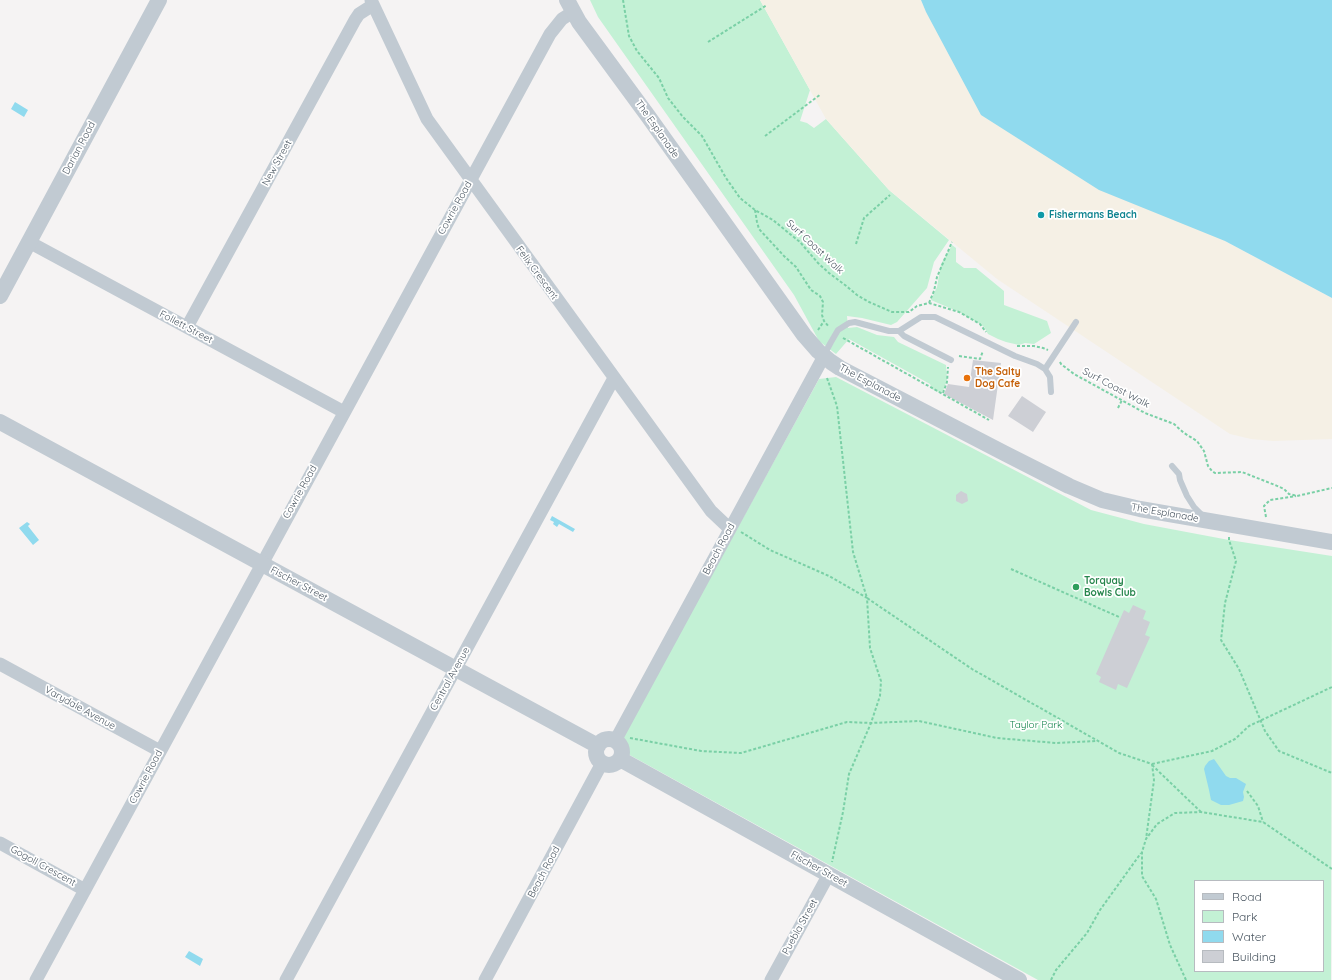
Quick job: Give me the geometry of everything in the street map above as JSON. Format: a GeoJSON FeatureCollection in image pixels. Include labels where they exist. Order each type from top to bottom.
{"type":"FeatureCollection","features":[{"type":"Feature","properties":{"kind":"street","name":"Darian Road"},"geometry":{"type":"LineString","coordinates":[[0,296],[159,0]]}},
{"type":"Feature","properties":{"kind":"street","name":"Felix Crescent"},"geometry":{"type":"LineString","coordinates":[[372,2],[426,119],[711,511],[730,527]]}},
{"type":"Feature","properties":{"kind":"street","name":"New Street"},"geometry":{"type":"LineString","coordinates":[[187,327],[355,20],[359,14],[372,2]]}},
{"type":"Feature","properties":{"kind":"street","name":"Cowrie Road"},"geometry":{"type":"LineString","coordinates":[[36,980],[550,34],[570,6]]}},
{"type":"Feature","properties":{"kind":"street","name":"The Esplanade"},"geometry":{"type":"LineString","coordinates":[[570,6],[804,335],[824,356],[840,368],[1086,494],[1120,505],[1332,542]]}},
{"type":"Feature","properties":{"kind":"street","name":"Follett Street"},"geometry":{"type":"LineString","coordinates":[[29,242],[344,412]]}},
{"type":"Feature","properties":{"kind":"street","name":"Beach Road"},"geometry":{"type":"LineString","coordinates":[[617,737],[824,356]]}},
{"type":"Feature","properties":{"kind":"street","name":"Central Avenue"},"geometry":{"type":"LineString","coordinates":[[286,980],[614,378]]}},
{"type":"Feature","properties":{"kind":"street","name":"Fischer Street"},"geometry":{"type":"LineString","coordinates":[[0,422],[598,746]]}},
{"type":"Feature","properties":{"kind":"street","name":"Varydale Avenue"},"geometry":{"type":"LineString","coordinates":[[0,664],[160,751]]}},
{"type":"Feature","properties":{"kind":"street"},"geometry":{"type":"LineString","coordinates":[[617,737],[622,754],[620,759],[617,763],[612,765],[602,763],[597,756],[596,751],[598,746],[605,740],[610,740],[617,737]]}},
{"type":"Feature","properties":{"kind":"street","name":"Fischer Street"},"geometry":{"type":"LineString","coordinates":[[620,759],[1019,980]]}},
{"type":"Feature","properties":{"kind":"street","name":"Beach Road"},"geometry":{"type":"LineString","coordinates":[[485,980],[602,763]]}},
{"type":"Feature","properties":{"kind":"street","name":"Gogoll Crescent"},"geometry":{"type":"LineString","coordinates":[[0,843],[85,890]]}},
{"type":"Feature","properties":{"kind":"street","name":"Puebla Street"},"geometry":{"type":"LineString","coordinates":[[771,980],[829,874]]}},
{"type":"Feature","properties":{"kind":"lane"},"geometry":{"type":"LineString","coordinates":[[824,356],[838,330],[849,323],[855,322],[889,331],[899,331],[921,317],[935,317],[1045,369],[1050,377],[1051,392]]}},
{"type":"Feature","properties":{"kind":"lane"},"geometry":{"type":"LineString","coordinates":[[1045,369],[1076,322]]}},
{"type":"Feature","properties":{"kind":"lane"},"geometry":{"type":"LineString","coordinates":[[899,331],[904,336],[951,360]]}},
{"type":"Feature","properties":{"kind":"lane"},"geometry":{"type":"LineString","coordinates":[[1172,466],[1179,474],[1180,480],[1194,507],[1206,520]]}},
{"type":"Feature","properties":{"kind":"path","name":"Surf Coast Walk"},"geometry":{"type":"LineString","coordinates":[[623,0],[629,36],[637,51],[659,78],[668,98],[682,116],[702,136],[726,178],[740,198],[755,210],[773,220],[800,242],[818,263],[829,273],[845,284],[857,295],[869,302],[892,312],[909,312],[918,306],[929,303]]}},
{"type":"Feature","properties":{"kind":"path"},"geometry":{"type":"LineString","coordinates":[[708,42],[768,5]]}},
{"type":"Feature","properties":{"kind":"path"},"geometry":{"type":"LineString","coordinates":[[764,136],[821,94]]}},
{"type":"Feature","properties":{"kind":"path"},"geometry":{"type":"LineString","coordinates":[[856,244],[864,218],[890,195]]}},
{"type":"Feature","properties":{"kind":"path"},"geometry":{"type":"LineString","coordinates":[[952,242],[937,277],[934,291],[929,303],[959,312],[980,324],[990,336]]}},
{"type":"Feature","properties":{"kind":"path"},"geometry":{"type":"LineString","coordinates":[[1016,346],[1034,346],[1049,351]]}},
{"type":"Feature","properties":{"kind":"path"},"geometry":{"type":"LineString","coordinates":[[943,393],[947,382],[947,368],[953,356],[980,359],[986,347]]}},
{"type":"Feature","properties":{"kind":"path","name":"Surf Coast Walk"},"geometry":{"type":"LineString","coordinates":[[1059,357],[1061,364],[1074,374],[1145,413],[1174,424],[1184,433],[1197,441],[1204,451],[1208,466],[1215,473],[1242,472],[1275,484],[1290,494],[1297,496]]}},
{"type":"Feature","properties":{"kind":"path"},"geometry":{"type":"LineString","coordinates":[[827,378],[837,406],[853,552],[867,598],[870,648],[881,681],[880,696],[871,723],[849,774],[843,812],[829,874]]}},
{"type":"Feature","properties":{"kind":"path"},"geometry":{"type":"LineString","coordinates":[[1118,408],[1122,400]]}},
{"type":"Feature","properties":{"kind":"path"},"geometry":{"type":"LineString","coordinates":[[1269,530],[1264,506],[1270,500],[1297,496],[1332,488]]}},
{"type":"Feature","properties":{"kind":"path"},"geometry":{"type":"LineString","coordinates":[[1232,524],[1229,540],[1236,561],[1225,603],[1221,640],[1239,669],[1265,731],[1279,751],[1332,773]]}},
{"type":"Feature","properties":{"kind":"path"},"geometry":{"type":"LineString","coordinates":[[730,527],[770,550],[829,576],[867,598],[972,669],[1119,753],[1152,764],[1201,812]]}},
{"type":"Feature","properties":{"kind":"path"},"geometry":{"type":"LineString","coordinates":[[1011,569],[1119,617]]}},
{"type":"Feature","properties":{"kind":"path"},"geometry":{"type":"LineString","coordinates":[[1152,764],[1212,751],[1236,739],[1249,726],[1332,687]]}},
{"type":"Feature","properties":{"kind":"path"},"geometry":{"type":"LineString","coordinates":[[617,737],[701,751],[741,753],[847,722],[871,723],[919,721],[997,738],[1056,743],[1098,741]]}},
{"type":"Feature","properties":{"kind":"path"},"geometry":{"type":"LineString","coordinates":[[1152,764],[1154,780],[1146,839],[1142,852],[1142,876],[1156,899],[1170,946],[1186,980]]}},
{"type":"Feature","properties":{"kind":"path"},"geometry":{"type":"LineString","coordinates":[[1247,791],[1258,806],[1263,822]]}},
{"type":"Feature","properties":{"kind":"path"},"geometry":{"type":"LineString","coordinates":[[1146,839],[1157,824],[1175,813],[1201,812],[1263,822],[1332,869]]}},
{"type":"Feature","properties":{"kind":"path"},"geometry":{"type":"LineString","coordinates":[[1051,980],[1056,970],[1087,933],[1100,910],[1142,852]]}},
{"type":"Feature","properties":{"kind":"green space"},"geometry":{"type":"Polygon","coordinates":[[[590,0],[760,0],[810,90],[800,121],[807,123],[814,128],[826,119],[889,190],[949,240],[934,262],[927,288],[897,322],[891,325],[847,316],[848,328],[857,327],[877,335],[894,337],[898,342],[946,365],[947,380],[943,391],[940,393],[932,389],[930,384],[849,339],[836,354],[819,341],[794,295],[598,17],[590,0]]]}},
{"type":"Feature","properties":{"kind":"green space"},"geometry":{"type":"Polygon","coordinates":[[[952,245],[956,248],[956,262],[964,268],[976,268],[1004,291],[1004,305],[1047,321],[1051,333],[1034,344],[1025,343],[1019,345],[1006,342],[988,334],[984,327],[959,312],[931,300],[937,287],[941,264],[952,245]]]}},
{"type":"Feature","properties":{"kind":"green space","name":"Taylor Park"},"geometry":{"type":"Polygon","coordinates":[[[836,377],[1091,510],[1144,524],[1229,540],[1332,556],[1331,980],[1038,980],[626,753],[623,737],[819,379],[836,377]]]}},
{"type":"Feature","properties":{"kind":"sand","name":"Fishermans Beach"},"geometry":{"type":"Polygon","coordinates":[[[760,0],[921,0],[926,12],[1225,241],[1332,298],[1332,439],[1273,441],[1251,439],[1230,434],[997,279],[889,190],[826,119],[760,0]]]}},
{"type":"Feature","properties":{"kind":"water"},"geometry":{"type":"Polygon","coordinates":[[[921,0],[1332,0],[1332,298],[1225,241],[1099,190],[981,115],[921,0]]]}},
{"type":"Feature","properties":{"kind":"water"},"geometry":{"type":"Polygon","coordinates":[[[15,102],[28,110],[24,117],[11,109],[15,102]]]}},
{"type":"Feature","properties":{"kind":"water"},"geometry":{"type":"Polygon","coordinates":[[[552,516],[575,529],[573,532],[559,524],[557,527],[553,524],[554,522],[550,520],[552,516]]]}},
{"type":"Feature","properties":{"kind":"water"},"geometry":{"type":"Polygon","coordinates":[[[27,522],[30,524],[28,526],[39,540],[33,545],[19,528],[27,522]]]}},
{"type":"Feature","properties":{"kind":"water"},"geometry":{"type":"Polygon","coordinates":[[[1214,759],[1226,776],[1236,778],[1246,784],[1243,792],[1243,801],[1229,805],[1221,805],[1211,800],[1204,769],[1209,761],[1214,759]]]}},
{"type":"Feature","properties":{"kind":"water"},"geometry":{"type":"Polygon","coordinates":[[[189,951],[203,959],[200,966],[185,957],[189,951]]]}},
{"type":"Feature","properties":{"kind":"building"},"geometry":{"type":"Polygon","coordinates":[[[973,360],[1001,363],[993,420],[944,394],[948,384],[969,387],[973,360]]]}},
{"type":"Feature","properties":{"kind":"building"},"geometry":{"type":"Polygon","coordinates":[[[1022,396],[1046,412],[1033,432],[1008,416],[1022,396]]]}},
{"type":"Feature","properties":{"kind":"building"},"geometry":{"type":"Polygon","coordinates":[[[961,491],[967,494],[968,501],[962,504],[956,501],[956,495],[961,491]]]}},
{"type":"Feature","properties":{"kind":"building"},"geometry":{"type":"Polygon","coordinates":[[[1133,605],[1146,611],[1143,619],[1150,622],[1145,635],[1150,637],[1127,688],[1118,684],[1116,690],[1099,682],[1101,677],[1096,674],[1124,610],[1129,613],[1133,605]]]}},
{"type":"Feature","properties":{"kind":"place","name":"Fishermans Beach"},"geometry":{"type":"Point","coordinates":[1041,215]}},
{"type":"Feature","properties":{"kind":"place","name":"The Salty Dog Cafe"},"geometry":{"type":"Point","coordinates":[967,378]}},
{"type":"Feature","properties":{"kind":"place","name":"Torquay Bowls Club"},"geometry":{"type":"Point","coordinates":[1076,587]}}]}
